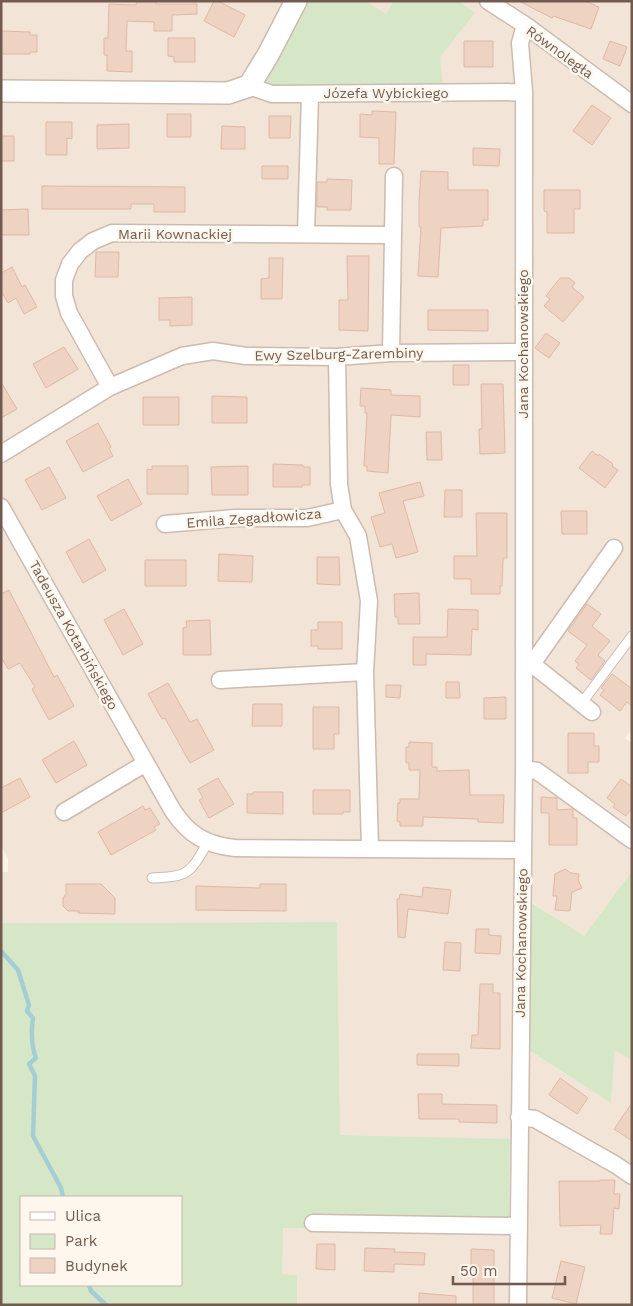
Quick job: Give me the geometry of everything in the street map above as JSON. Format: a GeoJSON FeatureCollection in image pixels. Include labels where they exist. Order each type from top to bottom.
{"type":"FeatureCollection","features":[{"type":"Feature","properties":{"kind":"street"},"geometry":{"type":"LineString","coordinates":[[1,91],[228,93],[249,86],[268,55],[296,1]]}},
{"type":"Feature","properties":{"kind":"street","name":"Równoległa"},"geometry":{"type":"LineString","coordinates":[[488,1],[525,25],[632,104]]}},
{"type":"Feature","properties":{"kind":"street","name":"Jana Kochanowskiego"},"geometry":{"type":"LineString","coordinates":[[518,1305],[524,769],[528,664],[523,352],[524,92],[520,43],[525,25]]}},
{"type":"Feature","properties":{"kind":"street","name":"Józefa Wybickiego"},"geometry":{"type":"LineString","coordinates":[[249,86],[272,94],[524,92]]}},
{"type":"Feature","properties":{"kind":"street"},"geometry":{"type":"LineString","coordinates":[[306,234],[310,94]]}},
{"type":"Feature","properties":{"kind":"street"},"geometry":{"type":"LineString","coordinates":[[391,353],[394,176]]}},
{"type":"Feature","properties":{"kind":"street","name":"Marii Kownackiej"},"geometry":{"type":"LineString","coordinates":[[110,387],[69,313],[64,296],[64,280],[70,264],[80,251],[93,241],[112,233],[393,235]]}},
{"type":"Feature","properties":{"kind":"street","name":"Ewy Szelburg-Zarembiny"},"geometry":{"type":"LineString","coordinates":[[1,454],[110,387],[182,356],[213,351],[246,356],[337,357],[391,353],[523,352]]}},
{"type":"Feature","properties":{"kind":"street","name":"Emila Zegadłowicza"},"geometry":{"type":"LineString","coordinates":[[337,357],[339,484],[342,510],[358,536],[369,601],[365,672],[370,849]]}},
{"type":"Feature","properties":{"kind":"street","name":"Tadeusza Kotarbińskiego"},"geometry":{"type":"LineString","coordinates":[[1,507],[180,820],[187,828],[208,842],[218,846],[235,848],[523,850]]}},
{"type":"Feature","properties":{"kind":"street","name":"Emila Zegadłowicza"},"geometry":{"type":"LineString","coordinates":[[165,524],[234,518],[307,518],[342,510]]}},
{"type":"Feature","properties":{"kind":"street"},"geometry":{"type":"LineString","coordinates":[[586,708],[528,664],[614,548]]}},
{"type":"Feature","properties":{"kind":"street"},"geometry":{"type":"LineString","coordinates":[[220,680],[365,672]]}},
{"type":"Feature","properties":{"kind":"street"},"geometry":{"type":"LineString","coordinates":[[64,812],[146,763]]}},
{"type":"Feature","properties":{"kind":"street"},"geometry":{"type":"LineString","coordinates":[[524,769],[537,771],[632,840]]}},
{"type":"Feature","properties":{"kind":"street"},"geometry":{"type":"LineString","coordinates":[[519,1117],[536,1119],[632,1176]]}},
{"type":"Feature","properties":{"kind":"street"},"geometry":{"type":"LineString","coordinates":[[313,1223],[518,1226]]}},
{"type":"Feature","properties":{"kind":"lane"},"geometry":{"type":"LineString","coordinates":[[586,708],[632,636]]}},
{"type":"Feature","properties":{"kind":"lane"},"geometry":{"type":"LineString","coordinates":[[152,878],[178,877],[185,874],[208,842]]}},
{"type":"Feature","properties":{"kind":"shaded area"},"geometry":{"type":"Polygon","coordinates":[[[1,1],[632,1],[632,729],[625,738],[632,743],[632,871],[584,936],[530,901],[527,1049],[611,1103],[615,1049],[632,1061],[632,1305],[297,1305],[297,1275],[282,1274],[282,1228],[527,1233],[527,1140],[339,1135],[337,922],[1,923],[1,872],[8,872],[8,858],[1,846],[1,1]]]}},
{"type":"Feature","properties":{"kind":"green space"},"geometry":{"type":"Polygon","coordinates":[[[305,1],[366,1],[386,14],[394,1],[458,1],[475,13],[440,57],[443,89],[270,89],[262,79],[305,1]]]}},
{"type":"Feature","properties":{"kind":"green space"},"geometry":{"type":"Polygon","coordinates":[[[632,871],[632,1061],[615,1050],[611,1103],[527,1049],[529,901],[584,936],[632,871]]]}},
{"type":"Feature","properties":{"kind":"green space"},"geometry":{"type":"Polygon","coordinates":[[[337,922],[340,1135],[510,1139],[509,1232],[283,1228],[282,1274],[297,1275],[297,1305],[1,1305],[1,923],[337,922]]]}},
{"type":"Feature","properties":{"kind":"building"},"geometry":{"type":"Polygon","coordinates":[[[137,1],[156,1],[156,4],[197,4],[197,14],[172,15],[172,31],[154,31],[154,22],[127,21],[126,51],[132,51],[132,72],[107,71],[107,55],[104,55],[104,38],[108,38],[109,4],[136,5],[137,1]]]}},
{"type":"Feature","properties":{"kind":"building"},"geometry":{"type":"Polygon","coordinates":[[[214,1],[218,1],[245,15],[234,37],[204,21],[214,1]]]}},
{"type":"Feature","properties":{"kind":"building"},"geometry":{"type":"Polygon","coordinates":[[[519,1],[585,1],[599,7],[591,29],[553,16],[552,18],[519,1]]]}},
{"type":"Feature","properties":{"kind":"building"},"geometry":{"type":"Polygon","coordinates":[[[1,31],[30,32],[30,35],[37,35],[37,52],[30,52],[30,54],[1,54],[1,31]]]}},
{"type":"Feature","properties":{"kind":"building"},"geometry":{"type":"Polygon","coordinates":[[[168,38],[195,38],[195,62],[174,62],[174,57],[168,56],[168,38]]]}},
{"type":"Feature","properties":{"kind":"building"},"geometry":{"type":"Polygon","coordinates":[[[464,41],[493,41],[493,67],[464,67],[464,41]]]}},
{"type":"Feature","properties":{"kind":"building"},"geometry":{"type":"Polygon","coordinates":[[[610,41],[627,47],[620,66],[603,59],[610,41]]]}},
{"type":"Feature","properties":{"kind":"building"},"geometry":{"type":"Polygon","coordinates":[[[592,105],[611,118],[592,145],[573,131],[592,105]]]}},
{"type":"Feature","properties":{"kind":"building"},"geometry":{"type":"Polygon","coordinates":[[[372,111],[396,112],[394,164],[379,164],[379,138],[360,137],[360,114],[372,115],[372,111]]]}},
{"type":"Feature","properties":{"kind":"building"},"geometry":{"type":"Polygon","coordinates":[[[167,114],[191,114],[191,137],[167,137],[167,114]]]}},
{"type":"Feature","properties":{"kind":"building"},"geometry":{"type":"Polygon","coordinates":[[[269,116],[291,116],[290,138],[269,138],[269,116]]]}},
{"type":"Feature","properties":{"kind":"building"},"geometry":{"type":"Polygon","coordinates":[[[46,122],[72,122],[72,139],[67,138],[67,155],[46,155],[46,122]]]}},
{"type":"Feature","properties":{"kind":"building"},"geometry":{"type":"Polygon","coordinates":[[[129,124],[129,148],[97,149],[97,125],[129,124]]]}},
{"type":"Feature","properties":{"kind":"building"},"geometry":{"type":"Polygon","coordinates":[[[222,126],[245,127],[245,149],[221,149],[222,126]]]}},
{"type":"Feature","properties":{"kind":"building"},"geometry":{"type":"Polygon","coordinates":[[[1,136],[14,136],[14,161],[1,161],[1,136]]]}},
{"type":"Feature","properties":{"kind":"building"},"geometry":{"type":"Polygon","coordinates":[[[473,148],[500,149],[499,166],[473,165],[473,148]]]}},
{"type":"Feature","properties":{"kind":"building"},"geometry":{"type":"Polygon","coordinates":[[[262,166],[288,166],[288,179],[262,179],[262,166]]]}},
{"type":"Feature","properties":{"kind":"building"},"geometry":{"type":"Polygon","coordinates":[[[421,171],[448,172],[448,190],[488,190],[488,220],[483,220],[483,226],[441,228],[438,277],[418,276],[421,227],[419,227],[419,203],[421,171]]]}},
{"type":"Feature","properties":{"kind":"building"},"geometry":{"type":"Polygon","coordinates":[[[327,179],[352,180],[351,210],[327,210],[327,207],[317,207],[317,182],[327,182],[327,179]]]}},
{"type":"Feature","properties":{"kind":"building"},"geometry":{"type":"Polygon","coordinates":[[[42,186],[185,187],[185,212],[154,212],[154,204],[131,204],[131,209],[42,209],[42,186]]]}},
{"type":"Feature","properties":{"kind":"building"},"geometry":{"type":"Polygon","coordinates":[[[544,190],[580,190],[580,209],[574,209],[574,233],[547,233],[544,190]]]}},
{"type":"Feature","properties":{"kind":"building"},"geometry":{"type":"Polygon","coordinates":[[[28,209],[29,235],[1,235],[1,210],[28,209]]]}},
{"type":"Feature","properties":{"kind":"building"},"geometry":{"type":"Polygon","coordinates":[[[96,252],[119,252],[118,277],[95,277],[96,252]]]}},
{"type":"Feature","properties":{"kind":"building"},"geometry":{"type":"Polygon","coordinates":[[[347,256],[369,256],[368,331],[339,330],[339,300],[348,300],[347,256]]]}},
{"type":"Feature","properties":{"kind":"building"},"geometry":{"type":"Polygon","coordinates":[[[269,258],[283,258],[282,299],[261,299],[261,279],[269,278],[269,258]]]}},
{"type":"Feature","properties":{"kind":"building"},"geometry":{"type":"Polygon","coordinates":[[[12,267],[22,287],[25,285],[37,307],[24,314],[16,298],[8,303],[1,291],[1,273],[12,267]]]}},
{"type":"Feature","properties":{"kind":"building"},"geometry":{"type":"Polygon","coordinates":[[[560,278],[569,278],[575,283],[572,287],[584,297],[563,322],[544,306],[550,299],[546,296],[560,278]]]}},
{"type":"Feature","properties":{"kind":"building"},"geometry":{"type":"Polygon","coordinates":[[[192,297],[192,325],[170,326],[170,320],[159,320],[159,298],[192,297]]]}},
{"type":"Feature","properties":{"kind":"building"},"geometry":{"type":"Polygon","coordinates":[[[428,310],[488,310],[488,331],[428,330],[428,310]]]}},
{"type":"Feature","properties":{"kind":"building"},"geometry":{"type":"Polygon","coordinates":[[[546,333],[560,343],[549,358],[535,348],[546,333]]]}},
{"type":"Feature","properties":{"kind":"building"},"geometry":{"type":"Polygon","coordinates":[[[64,347],[78,369],[46,388],[33,364],[64,347]]]}},
{"type":"Feature","properties":{"kind":"building"},"geometry":{"type":"Polygon","coordinates":[[[453,365],[469,365],[469,385],[453,385],[453,365]]]}},
{"type":"Feature","properties":{"kind":"building"},"geometry":{"type":"Polygon","coordinates":[[[1,382],[17,409],[1,418],[1,382]]]}},
{"type":"Feature","properties":{"kind":"building"},"geometry":{"type":"Polygon","coordinates":[[[481,384],[503,384],[505,453],[480,454],[479,429],[482,429],[481,384]]]}},
{"type":"Feature","properties":{"kind":"building"},"geometry":{"type":"Polygon","coordinates":[[[361,388],[391,390],[391,395],[420,396],[420,417],[391,415],[388,473],[367,471],[367,466],[364,466],[367,413],[365,413],[365,406],[360,406],[361,388]]]}},
{"type":"Feature","properties":{"kind":"building"},"geometry":{"type":"Polygon","coordinates":[[[212,396],[247,397],[247,423],[212,423],[212,396]]]}},
{"type":"Feature","properties":{"kind":"building"},"geometry":{"type":"Polygon","coordinates":[[[143,397],[179,397],[179,425],[143,425],[143,397]]]}},
{"type":"Feature","properties":{"kind":"building"},"geometry":{"type":"Polygon","coordinates":[[[98,423],[111,447],[109,448],[113,456],[83,472],[66,441],[98,423]]]}},
{"type":"Feature","properties":{"kind":"building"},"geometry":{"type":"Polygon","coordinates":[[[426,432],[441,432],[442,460],[427,460],[426,432]]]}},
{"type":"Feature","properties":{"kind":"building"},"geometry":{"type":"Polygon","coordinates":[[[592,451],[613,464],[612,466],[618,470],[605,488],[579,468],[592,451]]]}},
{"type":"Feature","properties":{"kind":"building"},"geometry":{"type":"Polygon","coordinates":[[[273,464],[310,467],[310,485],[302,485],[302,487],[273,487],[273,464]]]}},
{"type":"Feature","properties":{"kind":"building"},"geometry":{"type":"Polygon","coordinates":[[[152,466],[188,466],[188,494],[147,494],[147,469],[152,470],[152,466]]]}},
{"type":"Feature","properties":{"kind":"building"},"geometry":{"type":"Polygon","coordinates":[[[248,466],[248,495],[212,495],[211,467],[248,466]]]}},
{"type":"Feature","properties":{"kind":"building"},"geometry":{"type":"Polygon","coordinates":[[[49,467],[66,498],[42,510],[25,480],[49,467]]]}},
{"type":"Feature","properties":{"kind":"building"},"geometry":{"type":"Polygon","coordinates":[[[128,479],[142,504],[111,521],[97,496],[128,479]]]}},
{"type":"Feature","properties":{"kind":"building"},"geometry":{"type":"Polygon","coordinates":[[[420,482],[424,496],[403,501],[418,552],[396,558],[392,544],[380,547],[371,517],[385,513],[379,493],[420,482]]]}},
{"type":"Feature","properties":{"kind":"building"},"geometry":{"type":"Polygon","coordinates":[[[445,490],[462,490],[462,517],[444,517],[445,490]]]}},
{"type":"Feature","properties":{"kind":"building"},"geometry":{"type":"Polygon","coordinates":[[[561,511],[587,511],[587,534],[562,534],[561,511]]]}},
{"type":"Feature","properties":{"kind":"building"},"geometry":{"type":"Polygon","coordinates":[[[476,513],[507,513],[507,558],[503,558],[500,594],[471,594],[471,579],[454,579],[454,556],[477,556],[476,513]]]}},
{"type":"Feature","properties":{"kind":"building"},"geometry":{"type":"Polygon","coordinates":[[[89,539],[106,570],[83,583],[66,552],[89,539]]]}},
{"type":"Feature","properties":{"kind":"building"},"geometry":{"type":"Polygon","coordinates":[[[219,554],[253,556],[252,582],[218,581],[219,554]]]}},
{"type":"Feature","properties":{"kind":"building"},"geometry":{"type":"Polygon","coordinates":[[[317,557],[339,557],[340,585],[317,584],[317,557]]]}},
{"type":"Feature","properties":{"kind":"building"},"geometry":{"type":"Polygon","coordinates":[[[145,560],[186,560],[186,586],[145,586],[145,560]]]}},
{"type":"Feature","properties":{"kind":"building"},"geometry":{"type":"Polygon","coordinates":[[[9,590],[54,677],[57,675],[74,706],[49,720],[32,689],[35,687],[20,663],[8,669],[1,657],[1,594],[9,590]]]}},
{"type":"Feature","properties":{"kind":"building"},"geometry":{"type":"Polygon","coordinates":[[[419,593],[420,624],[398,624],[398,617],[395,617],[394,594],[419,593]]]}},
{"type":"Feature","properties":{"kind":"building"},"geometry":{"type":"Polygon","coordinates":[[[587,604],[601,614],[592,626],[610,641],[598,655],[605,661],[591,680],[576,668],[579,664],[575,661],[587,645],[568,631],[587,604]]]}},
{"type":"Feature","properties":{"kind":"building"},"geometry":{"type":"Polygon","coordinates":[[[124,609],[143,644],[123,655],[104,620],[124,609]]]}},
{"type":"Feature","properties":{"kind":"building"},"geometry":{"type":"Polygon","coordinates":[[[448,609],[478,610],[478,630],[472,629],[471,655],[426,654],[426,665],[413,665],[413,637],[447,637],[448,609]]]}},
{"type":"Feature","properties":{"kind":"building"},"geometry":{"type":"Polygon","coordinates":[[[210,620],[211,655],[183,655],[183,628],[187,627],[186,621],[210,620]]]}},
{"type":"Feature","properties":{"kind":"building"},"geometry":{"type":"Polygon","coordinates":[[[318,622],[342,622],[342,649],[318,649],[318,646],[311,646],[311,630],[318,630],[318,622]]]}},
{"type":"Feature","properties":{"kind":"building"},"geometry":{"type":"Polygon","coordinates":[[[612,674],[632,689],[632,706],[627,702],[620,711],[600,695],[604,690],[601,688],[612,674]]]}},
{"type":"Feature","properties":{"kind":"building"},"geometry":{"type":"Polygon","coordinates":[[[446,682],[459,682],[460,698],[446,698],[446,682]]]}},
{"type":"Feature","properties":{"kind":"building"},"geometry":{"type":"Polygon","coordinates":[[[168,683],[190,722],[197,719],[214,750],[190,763],[165,718],[162,719],[148,694],[168,683]]]}},
{"type":"Feature","properties":{"kind":"building"},"geometry":{"type":"Polygon","coordinates":[[[386,685],[401,685],[400,698],[386,697],[386,685]]]}},
{"type":"Feature","properties":{"kind":"building"},"geometry":{"type":"Polygon","coordinates":[[[506,697],[506,719],[484,719],[484,698],[506,697]]]}},
{"type":"Feature","properties":{"kind":"building"},"geometry":{"type":"Polygon","coordinates":[[[253,704],[282,704],[282,726],[252,726],[253,704]]]}},
{"type":"Feature","properties":{"kind":"building"},"geometry":{"type":"Polygon","coordinates":[[[313,707],[339,707],[339,734],[334,734],[334,749],[313,749],[313,707]]]}},
{"type":"Feature","properties":{"kind":"building"},"geometry":{"type":"Polygon","coordinates":[[[568,733],[594,733],[594,746],[599,746],[599,762],[588,762],[588,773],[568,773],[568,733]]]}},
{"type":"Feature","properties":{"kind":"building"},"geometry":{"type":"Polygon","coordinates":[[[74,741],[87,765],[56,783],[42,760],[74,741]]]}},
{"type":"Feature","properties":{"kind":"building"},"geometry":{"type":"Polygon","coordinates":[[[409,742],[432,743],[432,767],[437,767],[437,771],[469,770],[470,795],[504,795],[503,823],[478,822],[478,819],[423,817],[423,826],[400,826],[400,822],[397,821],[400,799],[419,799],[420,770],[409,770],[409,763],[406,763],[406,747],[409,747],[409,742]]]}},
{"type":"Feature","properties":{"kind":"building"},"geometry":{"type":"Polygon","coordinates":[[[20,778],[30,797],[1,813],[1,788],[20,778]]]}},
{"type":"Feature","properties":{"kind":"building"},"geometry":{"type":"Polygon","coordinates":[[[218,778],[234,804],[209,818],[199,800],[203,798],[198,789],[218,778]]]}},
{"type":"Feature","properties":{"kind":"building"},"geometry":{"type":"Polygon","coordinates":[[[621,779],[632,787],[632,808],[626,816],[613,807],[615,804],[607,798],[621,779]]]}},
{"type":"Feature","properties":{"kind":"building"},"geometry":{"type":"Polygon","coordinates":[[[313,790],[350,790],[350,812],[343,812],[343,814],[313,814],[313,790]]]}},
{"type":"Feature","properties":{"kind":"building"},"geometry":{"type":"Polygon","coordinates":[[[253,792],[283,792],[283,814],[247,813],[247,794],[253,794],[253,792]]]}},
{"type":"Feature","properties":{"kind":"building"},"geometry":{"type":"Polygon","coordinates":[[[541,797],[557,798],[557,810],[573,809],[573,818],[577,818],[577,845],[549,845],[549,813],[541,813],[541,797]]]}},
{"type":"Feature","properties":{"kind":"building"},"geometry":{"type":"Polygon","coordinates":[[[143,806],[145,810],[150,808],[160,824],[154,827],[156,830],[111,855],[98,832],[143,806]]]}},
{"type":"Feature","properties":{"kind":"building"},"geometry":{"type":"Polygon","coordinates":[[[565,869],[571,873],[579,874],[578,880],[582,888],[572,892],[570,911],[555,910],[557,896],[553,896],[555,874],[565,869]]]}},
{"type":"Feature","properties":{"kind":"building"},"geometry":{"type":"Polygon","coordinates":[[[66,884],[101,884],[115,898],[115,914],[68,911],[63,906],[66,884]]]}},
{"type":"Feature","properties":{"kind":"building"},"geometry":{"type":"Polygon","coordinates":[[[260,884],[286,884],[286,911],[196,910],[196,886],[260,888],[260,884]]]}},
{"type":"Feature","properties":{"kind":"building"},"geometry":{"type":"Polygon","coordinates":[[[423,887],[451,890],[448,914],[408,909],[405,938],[398,937],[397,899],[399,899],[400,894],[422,897],[423,887]]]}},
{"type":"Feature","properties":{"kind":"building"},"geometry":{"type":"Polygon","coordinates":[[[476,929],[489,929],[489,935],[501,936],[500,954],[475,953],[476,929]]]}},
{"type":"Feature","properties":{"kind":"building"},"geometry":{"type":"Polygon","coordinates":[[[445,942],[461,943],[460,971],[443,970],[445,942]]]}},
{"type":"Feature","properties":{"kind":"building"},"geometry":{"type":"Polygon","coordinates":[[[480,984],[493,984],[493,993],[500,993],[500,1049],[471,1048],[472,1035],[478,1035],[480,984]]]}},
{"type":"Feature","properties":{"kind":"building"},"geometry":{"type":"Polygon","coordinates":[[[417,1054],[459,1054],[459,1066],[417,1065],[417,1054]]]}},
{"type":"Feature","properties":{"kind":"building"},"geometry":{"type":"Polygon","coordinates":[[[560,1078],[588,1098],[577,1114],[549,1095],[560,1078]]]}},
{"type":"Feature","properties":{"kind":"building"},"geometry":{"type":"Polygon","coordinates":[[[418,1094],[442,1094],[442,1104],[497,1105],[497,1123],[459,1122],[459,1119],[419,1119],[418,1094]]]}},
{"type":"Feature","properties":{"kind":"building"},"geometry":{"type":"Polygon","coordinates":[[[632,1103],[632,1141],[614,1129],[632,1103]]]}},
{"type":"Feature","properties":{"kind":"building"},"geometry":{"type":"Polygon","coordinates":[[[615,1180],[614,1194],[620,1194],[619,1209],[614,1208],[612,1234],[600,1234],[601,1225],[560,1226],[559,1181],[615,1180]]]}},
{"type":"Feature","properties":{"kind":"building"},"geometry":{"type":"Polygon","coordinates":[[[317,1244],[335,1244],[335,1270],[316,1269],[317,1244]]]}},
{"type":"Feature","properties":{"kind":"building"},"geometry":{"type":"Polygon","coordinates":[[[365,1248],[395,1249],[394,1252],[425,1253],[424,1265],[394,1264],[394,1272],[364,1271],[365,1248]]]}},
{"type":"Feature","properties":{"kind":"building"},"geometry":{"type":"Polygon","coordinates":[[[471,1249],[494,1250],[494,1305],[473,1305],[471,1249]]]}},
{"type":"Feature","properties":{"kind":"building"},"geometry":{"type":"Polygon","coordinates":[[[561,1261],[585,1267],[576,1304],[552,1298],[561,1261]]]}},
{"type":"Feature","properties":{"kind":"building"},"geometry":{"type":"Polygon","coordinates":[[[419,1293],[456,1296],[456,1305],[419,1305],[419,1293]]]}},
{"type":"Feature","properties":{"kind":"waterway"},"geometry":{"type":"LineString","coordinates":[[1,951],[18,970],[29,1005],[27,1011],[33,1018],[32,1038],[36,1058],[29,1064],[35,1076],[33,1136],[61,1188],[63,1196]]}},
{"type":"Feature","properties":{"kind":"waterway"},"geometry":{"type":"LineString","coordinates":[[89,1286],[91,1291],[106,1305]]}}]}
